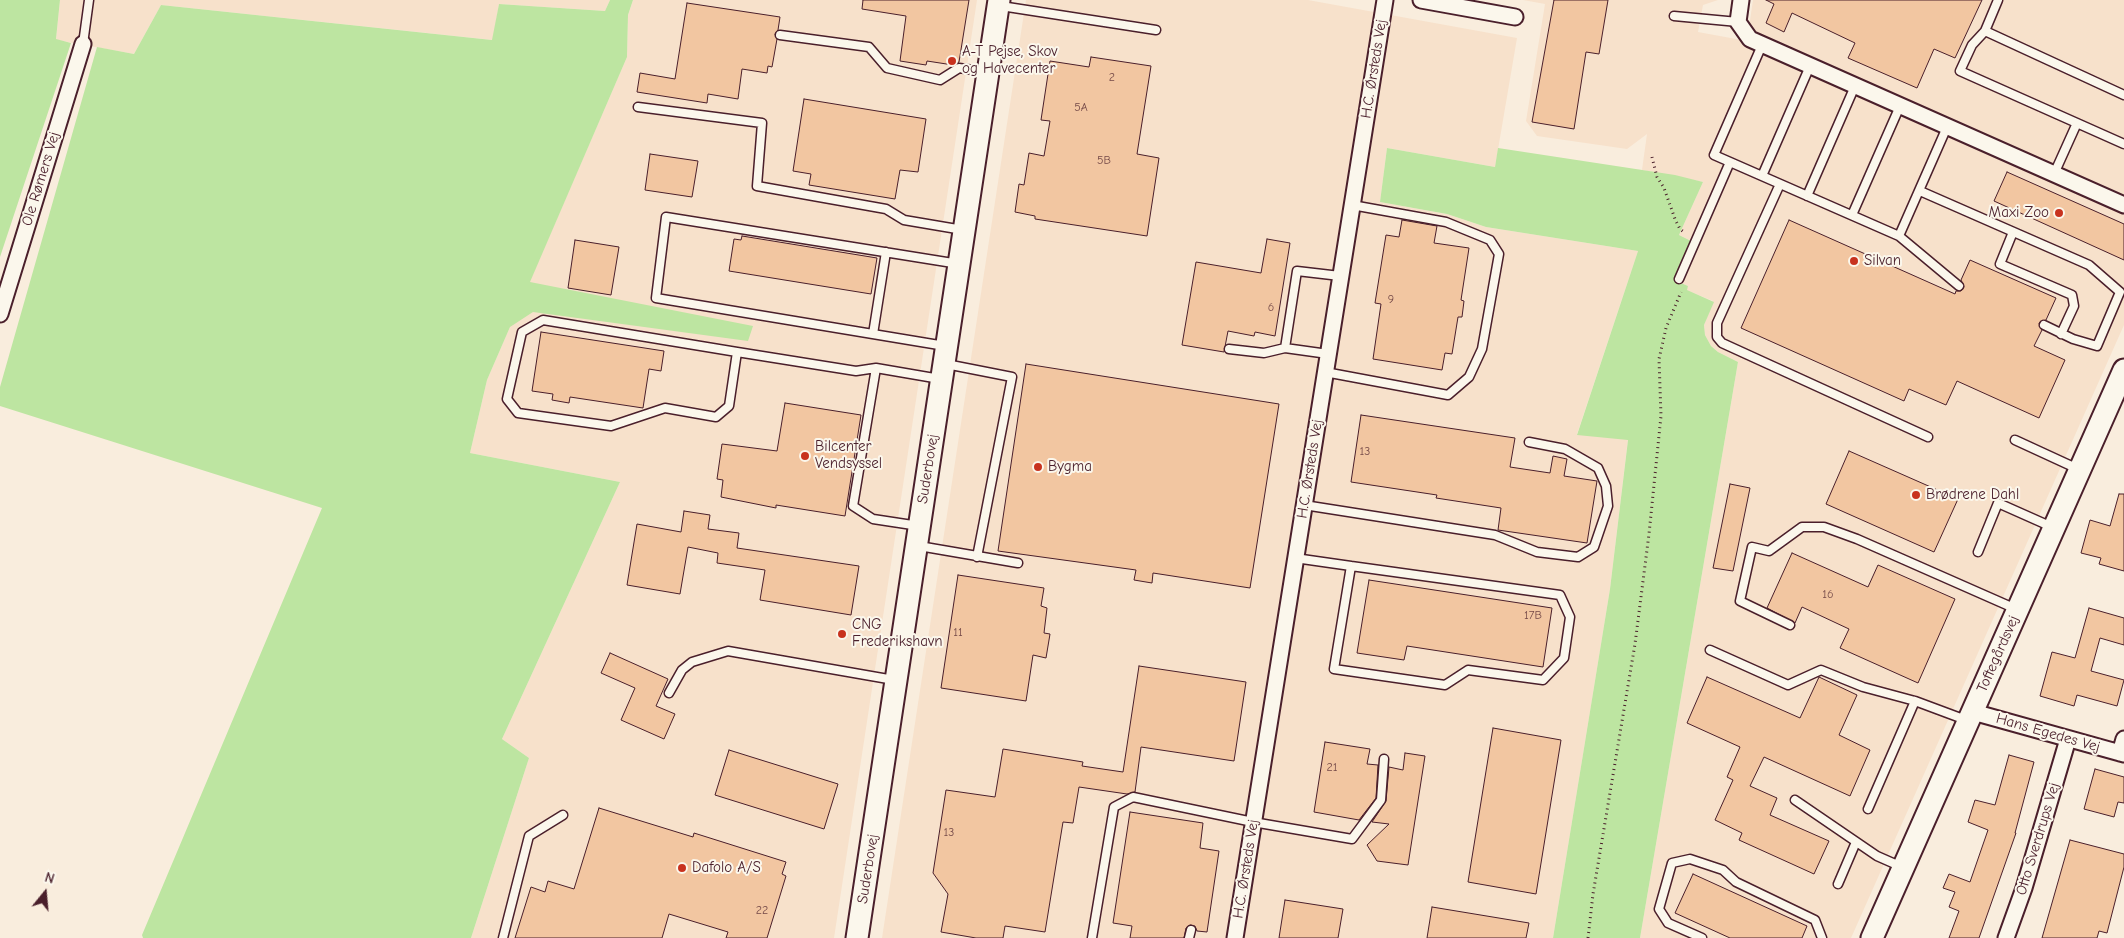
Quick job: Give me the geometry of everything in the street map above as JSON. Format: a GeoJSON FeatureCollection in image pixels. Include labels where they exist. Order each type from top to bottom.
{"type":"FeatureCollection","features":[{"type":"Feature","properties":{"kind":"street","name":"H.C. Ørsteds Vej"},"geometry":{"type":"LineString","coordinates":[[1235,938],[1385,0]]}},
{"type":"Feature","properties":{"kind":"street"},"geometry":{"type":"LineString","coordinates":[[1421,0],[1450,3],[1516,17]]}},
{"type":"Feature","properties":{"kind":"street"},"geometry":{"type":"LineString","coordinates":[[1741,0],[1738,22],[1750,39],[2124,205]]}},
{"type":"Feature","properties":{"kind":"street","name":"Suderbovej"},"geometry":{"type":"LineString","coordinates":[[857,938],[999,3]]}},
{"type":"Feature","properties":{"kind":"street","name":"Ole Rømers Vej"},"geometry":{"type":"LineString","coordinates":[[0,314],[83,44]]}},
{"type":"Feature","properties":{"kind":"street","name":"Toftegårdsvej"},"geometry":{"type":"LineString","coordinates":[[1872,938],[2124,370]]}},
{"type":"Feature","properties":{"kind":"street","name":"Hans Egedes Vej"},"geometry":{"type":"LineString","coordinates":[[1970,717],[2123,749]]}},
{"type":"Feature","properties":{"kind":"street","name":"Otto Sverdrups Vej"},"geometry":{"type":"LineString","coordinates":[[2006,938],[2024,888],[2068,739]]}},
{"type":"Feature","properties":{"kind":"lane"},"geometry":{"type":"LineString","coordinates":[[83,44],[89,0]]}},
{"type":"Feature","properties":{"kind":"lane"},"geometry":{"type":"LineString","coordinates":[[1998,0],[1985,31],[1972,44],[1960,71],[2124,144]]}},
{"type":"Feature","properties":{"kind":"lane"},"geometry":{"type":"LineString","coordinates":[[999,3],[1156,30]]}},
{"type":"Feature","properties":{"kind":"lane"},"geometry":{"type":"LineString","coordinates":[[1674,16],[1738,22]]}},
{"type":"Feature","properties":{"kind":"lane"},"geometry":{"type":"LineString","coordinates":[[1985,31],[2124,95]]}},
{"type":"Feature","properties":{"kind":"lane"},"geometry":{"type":"LineString","coordinates":[[780,35],[869,47],[887,68],[940,80],[959,68],[989,72]]}},
{"type":"Feature","properties":{"kind":"lane"},"geometry":{"type":"LineString","coordinates":[[1762,45],[1714,155],[1899,236],[1959,286]]}},
{"type":"Feature","properties":{"kind":"lane"},"geometry":{"type":"LineString","coordinates":[[1762,176],[1810,66]]}},
{"type":"Feature","properties":{"kind":"lane"},"geometry":{"type":"LineString","coordinates":[[1807,196],[1855,86]]}},
{"type":"Feature","properties":{"kind":"lane"},"geometry":{"type":"LineString","coordinates":[[1852,215],[1900,106]]}},
{"type":"Feature","properties":{"kind":"lane"},"geometry":{"type":"LineString","coordinates":[[638,107],[762,122],[756,186],[886,209],[904,220],[965,230]]}},
{"type":"Feature","properties":{"kind":"lane"},"geometry":{"type":"LineString","coordinates":[[2054,174],[2077,123]]}},
{"type":"Feature","properties":{"kind":"lane"},"geometry":{"type":"LineString","coordinates":[[1899,236],[1947,127]]}},
{"type":"Feature","properties":{"kind":"lane"},"geometry":{"type":"LineString","coordinates":[[1679,278],[1730,162]]}},
{"type":"Feature","properties":{"kind":"lane"},"geometry":{"type":"LineString","coordinates":[[1780,184],[1717,323],[1717,336],[1722,344],[1928,437]]}},
{"type":"Feature","properties":{"kind":"lane"},"geometry":{"type":"LineString","coordinates":[[1920,191],[2089,265],[2120,292],[2097,346],[2044,326]]}},
{"type":"Feature","properties":{"kind":"lane"},"geometry":{"type":"LineString","coordinates":[[1325,372],[1448,395],[1470,377],[1482,349],[1499,254],[1490,240],[1446,222],[1352,205]]}},
{"type":"Feature","properties":{"kind":"lane"},"geometry":{"type":"LineString","coordinates":[[960,264],[666,217],[656,298],[873,334],[944,363],[1012,377],[977,557]]}},
{"type":"Feature","properties":{"kind":"lane"},"geometry":{"type":"LineString","coordinates":[[2014,232],[2000,264],[2072,295],[2074,306],[2061,334]]}},
{"type":"Feature","properties":{"kind":"lane"},"geometry":{"type":"LineString","coordinates":[[873,334],[886,252]]}},
{"type":"Feature","properties":{"kind":"lane"},"geometry":{"type":"LineString","coordinates":[[1285,348],[1297,271],[1340,276]]}},
{"type":"Feature","properties":{"kind":"lane"},"geometry":{"type":"LineString","coordinates":[[737,352],[729,406],[716,417],[665,408],[611,426],[518,413],[507,399],[522,332],[543,320],[856,371],[944,363]]}},
{"type":"Feature","properties":{"kind":"lane"},"geometry":{"type":"LineString","coordinates":[[1229,349],[1264,353],[1285,348],[1328,354]]}},
{"type":"Feature","properties":{"kind":"lane"},"geometry":{"type":"LineString","coordinates":[[876,368],[853,506],[872,519],[977,557],[1018,563]]}},
{"type":"Feature","properties":{"kind":"lane"},"geometry":{"type":"LineString","coordinates":[[2015,440],[2080,470]]}},
{"type":"Feature","properties":{"kind":"lane"},"geometry":{"type":"LineString","coordinates":[[1304,505],[1495,535],[1537,552],[1578,557],[1594,547],[1603,525],[1608,506],[1606,486],[1598,468],[1574,453],[1565,449],[1529,442]]}},
{"type":"Feature","properties":{"kind":"lane"},"geometry":{"type":"LineString","coordinates":[[1978,552],[1998,503],[2054,528]]}},
{"type":"Feature","properties":{"kind":"lane"},"geometry":{"type":"LineString","coordinates":[[1790,625],[1740,601],[1752,547],[1769,551],[1802,527],[1824,527],[1857,539],[2017,610]]}},
{"type":"Feature","properties":{"kind":"lane"},"geometry":{"type":"LineString","coordinates":[[1295,558],[1560,595],[1570,617],[1564,658],[1542,680],[1468,670],[1445,685],[1334,669],[1351,566]]}},
{"type":"Feature","properties":{"kind":"lane"},"geometry":{"type":"LineString","coordinates":[[1710,650],[1788,686],[1821,670],[1863,687],[1970,717]]}},
{"type":"Feature","properties":{"kind":"lane"},"geometry":{"type":"LineString","coordinates":[[669,693],[682,670],[692,662],[728,651],[896,681]]}},
{"type":"Feature","properties":{"kind":"lane"},"geometry":{"type":"LineString","coordinates":[[1868,810],[1915,701]]}},
{"type":"Feature","properties":{"kind":"lane"},"geometry":{"type":"LineString","coordinates":[[1092,938],[1114,807],[1133,797],[1253,822],[1352,839],[1380,800],[1384,759]]}},
{"type":"Feature","properties":{"kind":"lane"},"geometry":{"type":"LineString","coordinates":[[1795,800],[1877,856],[1903,868]]}},
{"type":"Feature","properties":{"kind":"lane"},"geometry":{"type":"LineString","coordinates":[[503,938],[529,836],[562,815]]}},
{"type":"Feature","properties":{"kind":"lane"},"geometry":{"type":"LineString","coordinates":[[1838,884],[1856,842]]}},
{"type":"Feature","properties":{"kind":"lane"},"geometry":{"type":"LineString","coordinates":[[1702,938],[1668,923],[1659,909],[1672,863],[1690,859],[1723,870],[1736,882],[1815,920],[1822,938]]}},
{"type":"Feature","properties":{"kind":"path"},"geometry":{"type":"LineString","coordinates":[[1652,157],[1657,177],[1664,188],[1680,229],[1697,238]]}},
{"type":"Feature","properties":{"kind":"path"},"geometry":{"type":"LineString","coordinates":[[1588,938],[1593,894],[1635,644],[1649,534],[1661,416],[1659,359],[1666,328],[1684,284],[1679,278]]}},
{"type":"Feature","properties":{"kind":"shaded area"},"geometry":{"type":"Polygon","coordinates":[[[60,0],[610,0],[605,11],[499,4],[493,40],[161,5],[134,54],[56,40],[60,0]]]}},
{"type":"Feature","properties":{"kind":"shaded area"},"geometry":{"type":"Polygon","coordinates":[[[633,0],[977,0],[834,938],[471,938],[529,758],[502,739],[620,482],[470,453],[487,380],[627,57],[628,15],[633,0]]]}},
{"type":"Feature","properties":{"kind":"shaded area"},"geometry":{"type":"Polygon","coordinates":[[[1026,0],[1308,0],[1517,38],[1495,167],[1387,148],[1380,202],[1447,214],[1486,227],[1638,251],[1577,434],[1628,439],[1610,589],[1553,938],[882,938],[1026,0]]]}},
{"type":"Feature","properties":{"kind":"shaded area"},"geometry":{"type":"Polygon","coordinates":[[[1523,0],[1718,0],[1703,5],[1698,32],[1747,41],[1753,0],[2124,0],[2124,325],[1851,938],[1640,938],[1738,362],[1718,352],[1711,346],[1705,335],[1704,325],[1713,301],[1686,290],[1688,286],[1674,280],[1691,241],[1679,235],[1703,182],[1642,170],[1647,134],[1627,149],[1537,136],[1526,121],[1545,4],[1523,0]]]}},
{"type":"Feature","properties":{"kind":"green space"},"geometry":{"type":"Polygon","coordinates":[[[0,0],[60,0],[56,39],[71,43],[0,257],[0,0]]]}},
{"type":"Feature","properties":{"kind":"green space"},"geometry":{"type":"Polygon","coordinates":[[[610,0],[633,0],[628,15],[627,57],[530,282],[753,326],[748,341],[533,312],[510,327],[487,380],[470,453],[620,482],[502,739],[529,758],[471,938],[143,938],[142,935],[322,508],[0,406],[0,387],[97,47],[134,54],[161,5],[492,40],[499,4],[605,11],[610,0]]]}},
{"type":"Feature","properties":{"kind":"green space"},"geometry":{"type":"Polygon","coordinates":[[[1387,148],[1495,167],[1498,148],[1675,175],[1703,182],[1679,235],[1691,241],[1674,280],[1688,286],[1687,290],[1714,302],[1704,325],[1705,335],[1711,346],[1718,352],[1738,362],[1640,938],[1553,938],[1610,589],[1628,440],[1577,435],[1638,251],[1486,227],[1447,214],[1380,202],[1387,148]]]}},
{"type":"Feature","properties":{"kind":"building"},"geometry":{"type":"Polygon","coordinates":[[[863,0],[969,0],[959,62],[953,65],[927,61],[926,65],[900,61],[906,16],[862,9],[863,0]]]}},
{"type":"Feature","properties":{"kind":"building"},"geometry":{"type":"Polygon","coordinates":[[[1554,0],[1608,0],[1599,54],[1586,52],[1574,129],[1532,122],[1554,0]]]}},
{"type":"Feature","properties":{"kind":"building"},"geometry":{"type":"Polygon","coordinates":[[[1766,0],[1982,0],[1955,58],[1934,49],[1917,88],[1848,58],[1855,43],[1792,13],[1784,32],[1766,23],[1774,4],[1766,0]]]}},
{"type":"Feature","properties":{"kind":"building"},"geometry":{"type":"Polygon","coordinates":[[[687,3],[780,17],[778,30],[775,34],[777,39],[772,67],[768,66],[767,73],[742,69],[738,99],[708,94],[707,103],[637,92],[640,73],[675,79],[687,3]]]}},
{"type":"Feature","properties":{"kind":"building"},"geometry":{"type":"Polygon","coordinates":[[[1091,57],[1151,66],[1137,154],[1159,158],[1147,236],[1035,219],[1035,216],[1015,212],[1019,184],[1024,185],[1029,153],[1044,156],[1050,121],[1041,120],[1050,61],[1089,67],[1091,57]]]}},
{"type":"Feature","properties":{"kind":"building"},"geometry":{"type":"Polygon","coordinates":[[[804,99],[926,119],[918,172],[900,170],[895,199],[809,185],[811,174],[793,171],[804,99]]]}},
{"type":"Feature","properties":{"kind":"building"},"geometry":{"type":"Polygon","coordinates":[[[650,154],[698,161],[692,197],[645,190],[650,154]]]}},
{"type":"Feature","properties":{"kind":"building","name":"Maxi Zoo"},"geometry":{"type":"Polygon","coordinates":[[[2007,172],[2124,224],[2124,260],[1994,201],[2007,172]]]}},
{"type":"Feature","properties":{"kind":"building"},"geometry":{"type":"Polygon","coordinates":[[[1402,220],[1437,226],[1434,243],[1469,248],[1461,300],[1464,301],[1462,317],[1458,317],[1452,354],[1445,353],[1442,370],[1373,359],[1381,304],[1375,303],[1386,235],[1399,237],[1402,220]]]}},
{"type":"Feature","properties":{"kind":"building"},"geometry":{"type":"Polygon","coordinates":[[[1789,220],[1955,294],[1956,291],[1961,291],[1964,287],[1961,280],[1970,260],[2056,298],[2046,320],[2039,323],[2042,330],[2034,346],[2065,360],[2039,418],[1957,381],[1946,405],[1909,389],[1904,401],[1741,328],[1789,220]]]}},
{"type":"Feature","properties":{"kind":"building"},"geometry":{"type":"Polygon","coordinates":[[[742,236],[877,258],[871,294],[729,271],[734,239],[741,240],[742,236]]]}},
{"type":"Feature","properties":{"kind":"building"},"geometry":{"type":"Polygon","coordinates":[[[1267,239],[1290,243],[1275,336],[1255,332],[1254,336],[1228,331],[1224,352],[1182,345],[1196,262],[1261,273],[1267,239]]]}},
{"type":"Feature","properties":{"kind":"building"},"geometry":{"type":"Polygon","coordinates":[[[575,240],[619,247],[611,295],[568,288],[575,240]]]}},
{"type":"Feature","properties":{"kind":"building"},"geometry":{"type":"Polygon","coordinates":[[[541,332],[664,351],[661,371],[649,369],[643,408],[570,397],[569,403],[552,400],[553,394],[532,391],[541,332]]]}},
{"type":"Feature","properties":{"kind":"building"},"geometry":{"type":"Polygon","coordinates":[[[1026,364],[1279,404],[1250,588],[1153,573],[1152,583],[1134,580],[1136,570],[998,551],[1026,364]]]}},
{"type":"Feature","properties":{"kind":"building"},"geometry":{"type":"Polygon","coordinates":[[[785,403],[861,415],[845,516],[776,505],[776,508],[721,497],[723,480],[717,479],[722,444],[777,451],[785,403]]]}},
{"type":"Feature","properties":{"kind":"building"},"geometry":{"type":"Polygon","coordinates":[[[1361,415],[1515,438],[1510,467],[1550,473],[1553,456],[1567,459],[1564,476],[1597,481],[1587,543],[1498,530],[1501,508],[1436,498],[1437,495],[1351,482],[1361,415]]]}},
{"type":"Feature","properties":{"kind":"building"},"geometry":{"type":"Polygon","coordinates":[[[1849,451],[1958,499],[1934,552],[1826,504],[1849,451]]]}},
{"type":"Feature","properties":{"kind":"building"},"geometry":{"type":"Polygon","coordinates":[[[1730,484],[1750,488],[1733,571],[1713,568],[1730,484]]]}},
{"type":"Feature","properties":{"kind":"building"},"geometry":{"type":"Polygon","coordinates":[[[2119,494],[2124,494],[2124,571],[2099,564],[2101,558],[2081,553],[2090,520],[2110,526],[2119,494]]]}},
{"type":"Feature","properties":{"kind":"building"},"geometry":{"type":"Polygon","coordinates":[[[684,511],[710,515],[708,529],[739,533],[737,548],[859,566],[851,615],[760,600],[765,570],[717,563],[718,553],[688,547],[680,594],[627,585],[637,524],[681,532],[684,511]]]}},
{"type":"Feature","properties":{"kind":"building"},"geometry":{"type":"Polygon","coordinates":[[[1792,553],[1868,587],[1878,565],[1955,599],[1918,683],[1840,648],[1849,629],[1802,607],[1795,623],[1767,608],[1792,553]]]}},
{"type":"Feature","properties":{"kind":"building"},"geometry":{"type":"Polygon","coordinates":[[[958,575],[1044,588],[1041,606],[1047,608],[1044,633],[1050,634],[1046,658],[1033,655],[1026,701],[941,688],[958,575]]]}},
{"type":"Feature","properties":{"kind":"building"},"geometry":{"type":"Polygon","coordinates":[[[1369,580],[1552,608],[1543,667],[1407,646],[1404,660],[1357,653],[1369,580]]]}},
{"type":"Feature","properties":{"kind":"building"},"geometry":{"type":"Polygon","coordinates":[[[2089,608],[2124,618],[2124,645],[2100,638],[2091,671],[2124,680],[2117,706],[2077,695],[2074,706],[2040,696],[2052,652],[2075,658],[2089,608]]]}},
{"type":"Feature","properties":{"kind":"building"},"geometry":{"type":"Polygon","coordinates":[[[610,653],[668,679],[656,706],[675,714],[664,739],[621,720],[635,688],[601,673],[610,653]]]}},
{"type":"Feature","properties":{"kind":"building"},"geometry":{"type":"Polygon","coordinates":[[[1139,666],[1246,682],[1234,761],[1141,747],[1135,792],[1127,794],[1079,787],[1073,823],[1063,822],[1045,932],[1005,926],[1003,938],[976,938],[941,932],[948,894],[933,873],[946,790],[995,797],[1003,749],[1083,762],[1082,766],[1123,772],[1139,666]]]}},
{"type":"Feature","properties":{"kind":"building"},"geometry":{"type":"Polygon","coordinates":[[[1707,677],[1800,718],[1819,677],[1857,695],[1839,735],[1870,750],[1850,796],[1764,757],[1750,786],[1777,798],[1770,815],[1829,841],[1814,874],[1739,840],[1742,833],[1715,820],[1733,780],[1727,777],[1740,747],[1687,723],[1707,677]]]}},
{"type":"Feature","properties":{"kind":"building"},"geometry":{"type":"Polygon","coordinates":[[[1493,728],[1561,740],[1536,894],[1468,882],[1493,728]]]}},
{"type":"Feature","properties":{"kind":"building"},"geometry":{"type":"Polygon","coordinates":[[[1325,742],[1370,749],[1367,764],[1378,765],[1376,798],[1359,820],[1314,812],[1325,742]]]}},
{"type":"Feature","properties":{"kind":"building"},"geometry":{"type":"Polygon","coordinates":[[[729,750],[838,784],[824,829],[715,795],[729,750]]]}},
{"type":"Feature","properties":{"kind":"building"},"geometry":{"type":"Polygon","coordinates":[[[1405,753],[1425,756],[1408,865],[1377,861],[1367,845],[1389,824],[1372,822],[1386,801],[1389,767],[1403,770],[1405,753]]]}},
{"type":"Feature","properties":{"kind":"building"},"geometry":{"type":"Polygon","coordinates":[[[2009,755],[2034,762],[2016,833],[1979,938],[1949,938],[1959,911],[1949,907],[1955,892],[1943,888],[1949,874],[1970,882],[1988,830],[1968,822],[1975,800],[1995,805],[2009,755]]]}},
{"type":"Feature","properties":{"kind":"building"},"geometry":{"type":"Polygon","coordinates":[[[2095,769],[2124,777],[2124,803],[2118,802],[2114,817],[2084,809],[2095,769]]]}},
{"type":"Feature","properties":{"kind":"building","name":"Dafolo A/S"},"geometry":{"type":"Polygon","coordinates":[[[599,808],[693,837],[694,833],[786,862],[782,874],[786,876],[767,938],[726,938],[728,932],[669,914],[662,938],[515,938],[531,887],[545,892],[548,881],[574,889],[599,808]]]}},
{"type":"Feature","properties":{"kind":"building"},"geometry":{"type":"Polygon","coordinates":[[[1130,812],[1203,823],[1200,848],[1219,851],[1207,932],[1197,931],[1195,926],[1190,925],[1186,928],[1184,938],[1130,938],[1132,926],[1113,923],[1130,812]]]}},
{"type":"Feature","properties":{"kind":"building"},"geometry":{"type":"Polygon","coordinates":[[[2070,840],[2124,854],[2124,867],[2107,933],[2099,931],[2097,938],[2042,938],[2070,840]]]}},
{"type":"Feature","properties":{"kind":"building"},"geometry":{"type":"Polygon","coordinates":[[[1693,874],[1807,926],[1802,938],[1730,938],[1675,913],[1693,874]]]}},
{"type":"Feature","properties":{"kind":"building"},"geometry":{"type":"Polygon","coordinates":[[[1285,900],[1343,909],[1338,938],[1279,938],[1285,900]]]}},
{"type":"Feature","properties":{"kind":"building"},"geometry":{"type":"Polygon","coordinates":[[[1432,907],[1529,923],[1526,938],[1427,938],[1432,907]]]}},
{"type":"Feature","properties":{"kind":"place","name":"A-T Pejse, Skov og Havecenter"},"geometry":{"type":"Point","coordinates":[952,61]}},
{"type":"Feature","properties":{"kind":"place","name":"Maxi Zoo"},"geometry":{"type":"Point","coordinates":[2059,213]}},
{"type":"Feature","properties":{"kind":"place","name":"Silvan"},"geometry":{"type":"Point","coordinates":[1854,261]}},
{"type":"Feature","properties":{"kind":"place","name":"Bilcenter Vendsyssel"},"geometry":{"type":"Point","coordinates":[805,456]}},
{"type":"Feature","properties":{"kind":"place","name":"Bygma"},"geometry":{"type":"Point","coordinates":[1038,467]}},
{"type":"Feature","properties":{"kind":"place","name":"Brødrene Dahl"},"geometry":{"type":"Point","coordinates":[1916,495]}},
{"type":"Feature","properties":{"kind":"place","name":"CNG Frederikshavn"},"geometry":{"type":"Point","coordinates":[842,634]}},
{"type":"Feature","properties":{"kind":"place","name":"Dafolo A/S"},"geometry":{"type":"Point","coordinates":[682,868]}}]}
